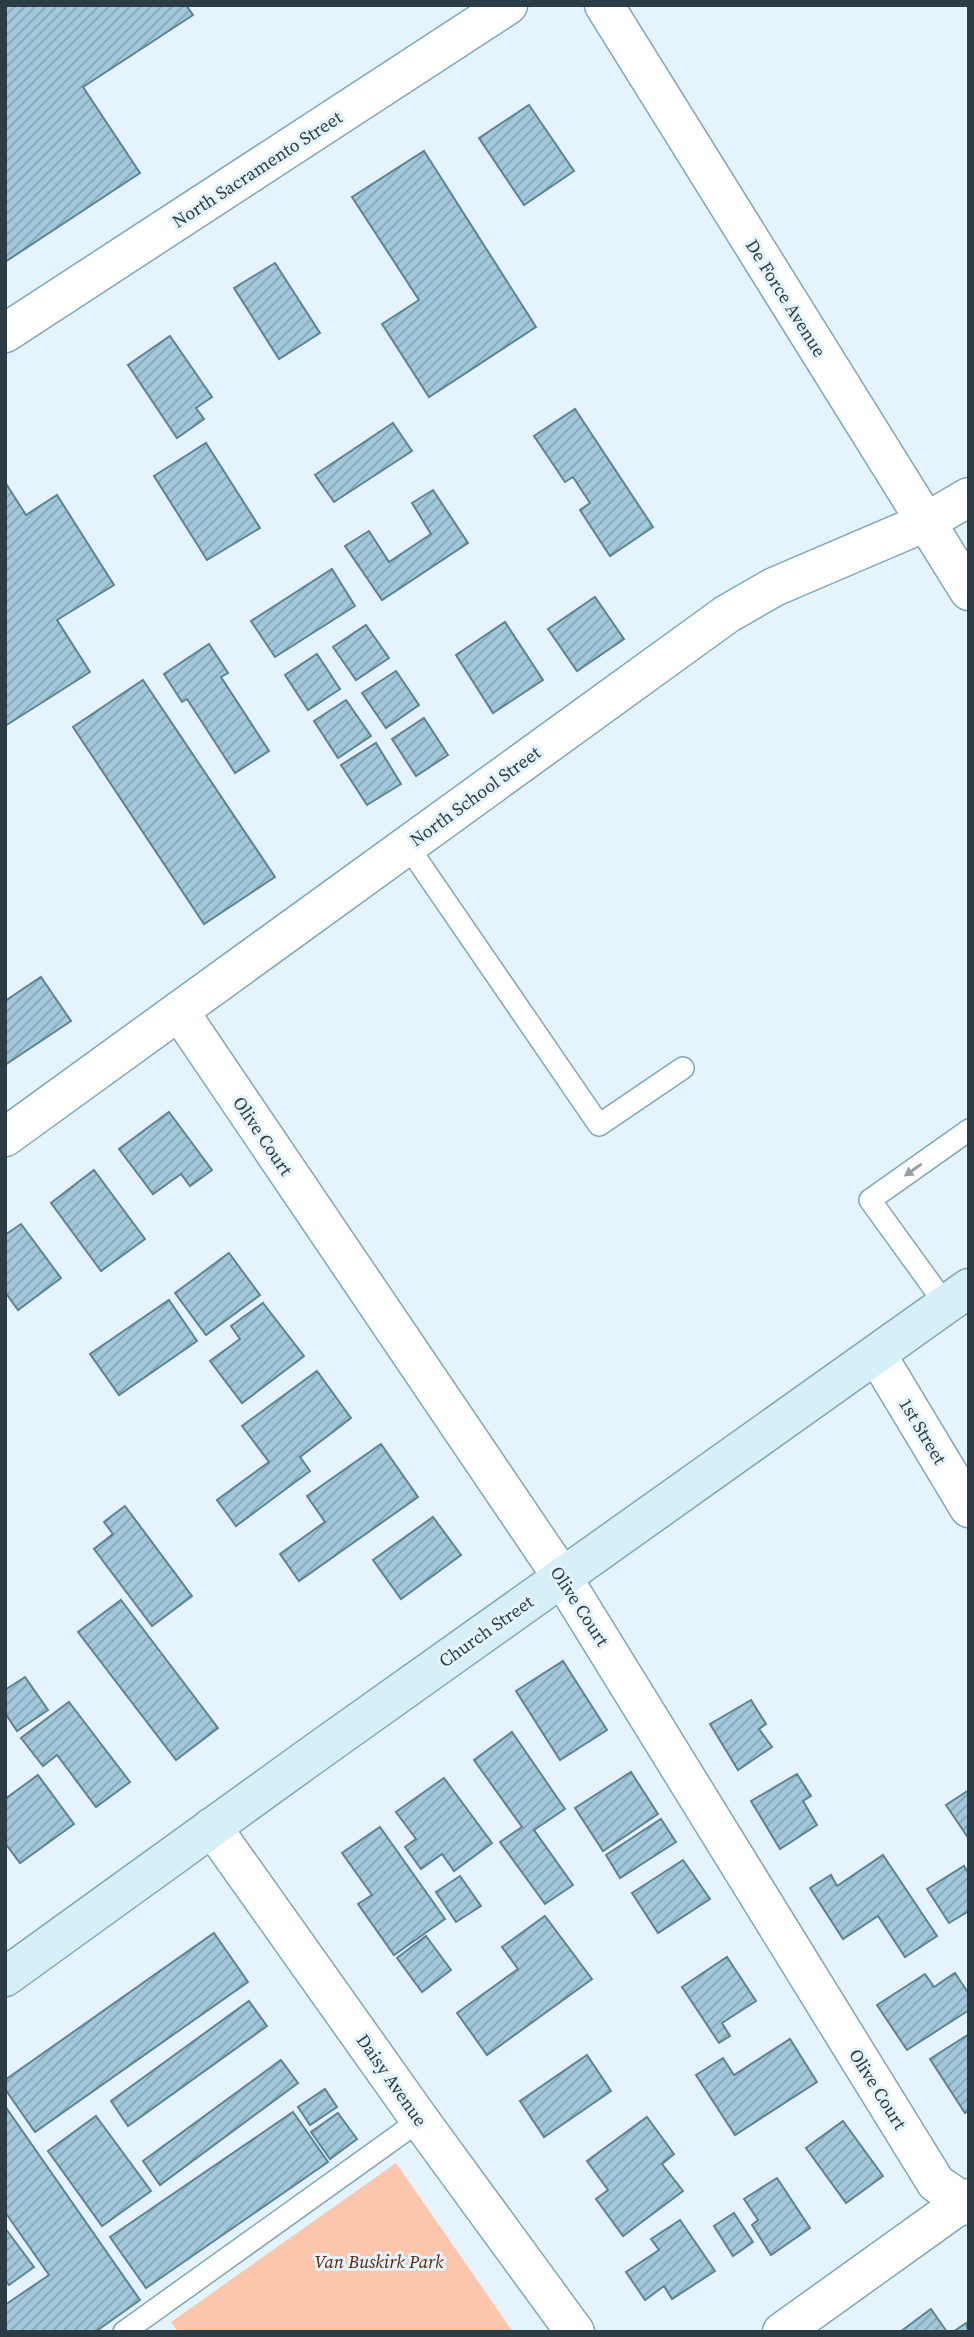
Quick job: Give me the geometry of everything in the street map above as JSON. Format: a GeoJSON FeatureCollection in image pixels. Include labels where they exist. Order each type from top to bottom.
{"type":"FeatureCollection","features":[{"type":"Feature","properties":{"kind":"street","name":"North Sacramento Street"},"geometry":{"type":"LineString","coordinates":[[5,333],[508,5]]}},
{"type":"Feature","properties":{"kind":"street","name":"De Force Avenue"},"geometry":{"type":"LineString","coordinates":[[604,5],[969,591]]}},
{"type":"Feature","properties":{"kind":"street","name":"North School Street"},"geometry":{"type":"LineString","coordinates":[[5,1137],[727,614],[774,587],[926,522],[969,497]]}},
{"type":"Feature","properties":{"kind":"street","name":"Olive Court"},"geometry":{"type":"LineString","coordinates":[[178,1011],[562,1577],[936,2183],[967,2202]]}},
{"type":"Feature","properties":{"kind":"street","name":"Church Street"},"geometry":{"type":"LineString","coordinates":[[5,1977],[958,1296]]}},
{"type":"Feature","properties":{"kind":"street","name":"1st Street"},"geometry":{"type":"LineString","coordinates":[[877,1355],[969,1508]]}},
{"type":"Feature","properties":{"kind":"street","name":"Daisy Avenue"},"geometry":{"type":"LineString","coordinates":[[212,1827],[420,2120],[575,2332]]}},
{"type":"Feature","properties":{"kind":"street"},"geometry":{"type":"LineString","coordinates":[[782,2332],[967,2202]]}},
{"type":"Feature","properties":{"kind":"lane"},"geometry":{"type":"LineString","coordinates":[[407,845],[599,1125],[683,1068]]}},
{"type":"Feature","properties":{"kind":"lane"},"geometry":{"type":"LineString","coordinates":[[958,1296],[870,1200],[969,1130]]}},
{"type":"Feature","properties":{"kind":"lane"},"geometry":{"type":"LineString","coordinates":[[124,2332],[420,2120]]}},
{"type":"Feature","properties":{"kind":"green space","name":"Van Buskirk Park"},"geometry":{"type":"Polygon","coordinates":[[[396,2163],[513,2332],[178,2332],[171,2322],[396,2163]]]}},
{"type":"Feature","properties":{"kind":"building"},"geometry":{"type":"Polygon","coordinates":[[[5,5],[186,5],[193,15],[83,87],[140,173],[5,262],[5,5]]]}},
{"type":"Feature","properties":{"kind":"building"},"geometry":{"type":"Polygon","coordinates":[[[529,105],[574,171],[524,205],[479,138],[529,105]]]}},
{"type":"Feature","properties":{"kind":"building"},"geometry":{"type":"Polygon","coordinates":[[[424,151],[536,327],[429,397],[382,324],[419,300],[352,197],[424,151]]]}},
{"type":"Feature","properties":{"kind":"building"},"geometry":{"type":"Polygon","coordinates":[[[275,263],[320,333],[279,359],[234,288],[275,263]]]}},
{"type":"Feature","properties":{"kind":"building"},"geometry":{"type":"Polygon","coordinates":[[[170,336],[212,397],[196,408],[204,419],[177,438],[128,365],[170,336]]]}},
{"type":"Feature","properties":{"kind":"building"},"geometry":{"type":"Polygon","coordinates":[[[575,409],[653,527],[610,556],[580,510],[590,503],[573,477],[565,482],[534,436],[575,409]]]}},
{"type":"Feature","properties":{"kind":"building"},"geometry":{"type":"Polygon","coordinates":[[[393,423],[412,451],[334,502],[315,475],[393,423]]]}},
{"type":"Feature","properties":{"kind":"building"},"geometry":{"type":"Polygon","coordinates":[[[206,443],[260,528],[207,560],[154,476],[206,443]]]}},
{"type":"Feature","properties":{"kind":"building"},"geometry":{"type":"Polygon","coordinates":[[[5,482],[26,515],[57,495],[114,585],[57,620],[90,672],[5,726],[5,482]]]}},
{"type":"Feature","properties":{"kind":"building"},"geometry":{"type":"Polygon","coordinates":[[[433,490],[468,543],[382,600],[345,546],[369,531],[389,562],[431,534],[412,503],[433,490]]]}},
{"type":"Feature","properties":{"kind":"building"},"geometry":{"type":"Polygon","coordinates":[[[332,569],[355,606],[275,657],[251,621],[332,569]]]}},
{"type":"Feature","properties":{"kind":"building"},"geometry":{"type":"Polygon","coordinates":[[[595,597],[624,639],[577,671],[548,629],[595,597]]]}},
{"type":"Feature","properties":{"kind":"building"},"geometry":{"type":"Polygon","coordinates":[[[505,622],[543,680],[493,713],[456,655],[505,622]]]}},
{"type":"Feature","properties":{"kind":"building"},"geometry":{"type":"Polygon","coordinates":[[[366,625],[389,658],[356,680],[333,647],[366,625]]]}},
{"type":"Feature","properties":{"kind":"building"},"geometry":{"type":"Polygon","coordinates":[[[209,644],[228,673],[221,677],[269,751],[235,773],[187,699],[182,702],[164,674],[209,644]]]}},
{"type":"Feature","properties":{"kind":"building"},"geometry":{"type":"Polygon","coordinates":[[[317,654],[340,689],[308,710],[285,675],[317,654]]]}},
{"type":"Feature","properties":{"kind":"building"},"geometry":{"type":"Polygon","coordinates":[[[396,671],[419,705],[386,728],[362,693],[396,671]]]}},
{"type":"Feature","properties":{"kind":"building"},"geometry":{"type":"Polygon","coordinates":[[[143,680],[275,877],[204,924],[73,727],[143,680]]]}},
{"type":"Feature","properties":{"kind":"building"},"geometry":{"type":"Polygon","coordinates":[[[346,700],[371,736],[338,758],[314,721],[346,700]]]}},
{"type":"Feature","properties":{"kind":"building"},"geometry":{"type":"Polygon","coordinates":[[[424,718],[448,755],[416,776],[392,739],[424,718]]]}},
{"type":"Feature","properties":{"kind":"building"},"geometry":{"type":"Polygon","coordinates":[[[376,743],[401,784],[367,805],[341,765],[376,743]]]}},
{"type":"Feature","properties":{"kind":"building"},"geometry":{"type":"Polygon","coordinates":[[[41,977],[71,1021],[5,1065],[5,1001],[41,977]]]}},
{"type":"Feature","properties":{"kind":"building"},"geometry":{"type":"Polygon","coordinates":[[[169,1112],[212,1170],[190,1186],[181,1174],[153,1194],[119,1149],[169,1112]]]}},
{"type":"Feature","properties":{"kind":"building"},"geometry":{"type":"Polygon","coordinates":[[[94,1170],[145,1239],[101,1271],[51,1203],[94,1170]]]}},
{"type":"Feature","properties":{"kind":"building"},"geometry":{"type":"Polygon","coordinates":[[[21,1224],[61,1278],[18,1310],[5,1292],[5,1235],[21,1224]]]}},
{"type":"Feature","properties":{"kind":"building"},"geometry":{"type":"Polygon","coordinates":[[[229,1253],[260,1295],[206,1335],[175,1293],[229,1253]]]}},
{"type":"Feature","properties":{"kind":"building"},"geometry":{"type":"Polygon","coordinates":[[[169,1300],[197,1341],[119,1395],[90,1354],[169,1300]]]}},
{"type":"Feature","properties":{"kind":"building"},"geometry":{"type":"Polygon","coordinates":[[[263,1303],[304,1356],[242,1403],[210,1361],[240,1339],[231,1326],[263,1303]]]}},
{"type":"Feature","properties":{"kind":"building"},"geometry":{"type":"Polygon","coordinates":[[[317,1371],[351,1418],[300,1457],[310,1471],[236,1526],[217,1500],[269,1462],[242,1426],[317,1371]]]}},
{"type":"Feature","properties":{"kind":"building"},"geometry":{"type":"Polygon","coordinates":[[[381,1444],[418,1497],[299,1581],[280,1554],[325,1522],[307,1496],[381,1444]]]}},
{"type":"Feature","properties":{"kind":"building"},"geometry":{"type":"Polygon","coordinates":[[[125,1506],[192,1596],[152,1626],[94,1549],[113,1534],[104,1522],[125,1506]]]}},
{"type":"Feature","properties":{"kind":"building"},"geometry":{"type":"Polygon","coordinates":[[[433,1517],[461,1555],[401,1599],[373,1560],[433,1517]]]}},
{"type":"Feature","properties":{"kind":"building"},"geometry":{"type":"Polygon","coordinates":[[[121,1600],[218,1728],[176,1760],[78,1632],[121,1600]]]}},
{"type":"Feature","properties":{"kind":"building"},"geometry":{"type":"Polygon","coordinates":[[[563,1661],[607,1730],[560,1760],[516,1691],[563,1661]]]}},
{"type":"Feature","properties":{"kind":"building"},"geometry":{"type":"Polygon","coordinates":[[[25,1677],[48,1710],[17,1731],[5,1713],[5,1690],[25,1677]]]}},
{"type":"Feature","properties":{"kind":"building"},"geometry":{"type":"Polygon","coordinates":[[[751,1700],[766,1724],[759,1729],[772,1747],[738,1770],[710,1724],[751,1700]]]}},
{"type":"Feature","properties":{"kind":"building"},"geometry":{"type":"Polygon","coordinates":[[[69,1702],[130,1782],[96,1807],[57,1755],[43,1766],[21,1738],[69,1702]]]}},
{"type":"Feature","properties":{"kind":"building"},"geometry":{"type":"Polygon","coordinates":[[[512,1732],[565,1809],[534,1830],[573,1885],[545,1904],[500,1842],[522,1827],[474,1760],[512,1732]]]}},
{"type":"Feature","properties":{"kind":"building"},"geometry":{"type":"Polygon","coordinates":[[[631,1772],[658,1814],[603,1851],[575,1808],[631,1772]]]}},
{"type":"Feature","properties":{"kind":"building"},"geometry":{"type":"Polygon","coordinates":[[[797,1774],[811,1796],[803,1801],[817,1825],[780,1849],[751,1801],[797,1774]]]}},
{"type":"Feature","properties":{"kind":"building"},"geometry":{"type":"Polygon","coordinates":[[[38,1775],[74,1824],[20,1863],[5,1843],[5,1799],[38,1775]]]}},
{"type":"Feature","properties":{"kind":"building"},"geometry":{"type":"Polygon","coordinates":[[[444,1778],[492,1843],[454,1871],[442,1854],[421,1869],[405,1847],[416,1839],[396,1812],[444,1778]]]}},
{"type":"Feature","properties":{"kind":"building"},"geometry":{"type":"Polygon","coordinates":[[[969,1790],[969,1839],[946,1805],[969,1790]]]}},
{"type":"Feature","properties":{"kind":"building"},"geometry":{"type":"Polygon","coordinates":[[[661,1819],[676,1842],[620,1878],[606,1855],[661,1819]]]}},
{"type":"Feature","properties":{"kind":"building"},"geometry":{"type":"Polygon","coordinates":[[[380,1827],[445,1919],[394,1955],[358,1904],[372,1895],[342,1853],[380,1827]]]}},
{"type":"Feature","properties":{"kind":"building"},"geometry":{"type":"Polygon","coordinates":[[[883,1855],[937,1936],[905,1957],[878,1916],[843,1939],[810,1888],[831,1875],[837,1886],[883,1855]]]}},
{"type":"Feature","properties":{"kind":"building"},"geometry":{"type":"Polygon","coordinates":[[[683,1860],[710,1899],[658,1933],[632,1893],[683,1860]]]}},
{"type":"Feature","properties":{"kind":"building"},"geometry":{"type":"Polygon","coordinates":[[[964,1866],[969,1874],[969,1911],[949,1923],[927,1889],[964,1866]]]}},
{"type":"Feature","properties":{"kind":"building"},"geometry":{"type":"Polygon","coordinates":[[[460,1876],[481,1906],[456,1922],[436,1892],[460,1876]]]}},
{"type":"Feature","properties":{"kind":"building"},"geometry":{"type":"Polygon","coordinates":[[[545,1916],[592,1979],[487,2055],[457,2013],[518,1969],[502,1947],[545,1916]]]}},
{"type":"Feature","properties":{"kind":"building"},"geometry":{"type":"Polygon","coordinates":[[[214,1933],[248,1982],[35,2132],[5,2089],[5,2080],[214,1933]]]}},
{"type":"Feature","properties":{"kind":"building"},"geometry":{"type":"Polygon","coordinates":[[[426,1936],[451,1970],[422,1992],[397,1958],[426,1936]]]}},
{"type":"Feature","properties":{"kind":"building"},"geometry":{"type":"Polygon","coordinates":[[[727,1957],[756,2001],[722,2023],[730,2036],[719,2043],[682,1987],[727,1957]]]}},
{"type":"Feature","properties":{"kind":"building"},"geometry":{"type":"Polygon","coordinates":[[[955,1973],[969,1994],[969,2010],[907,2050],[877,2005],[925,1974],[934,1987],[955,1973]]]}},
{"type":"Feature","properties":{"kind":"building"},"geometry":{"type":"Polygon","coordinates":[[[249,2001],[267,2026],[128,2126],[111,2101],[249,2001]]]}},
{"type":"Feature","properties":{"kind":"building"},"geometry":{"type":"Polygon","coordinates":[[[969,2034],[969,2110],[965,2113],[930,2059],[969,2034]]]}},
{"type":"Feature","properties":{"kind":"building"},"geometry":{"type":"Polygon","coordinates":[[[790,2039],[817,2082],[735,2135],[696,2075],[723,2058],[734,2075],[790,2039]]]}},
{"type":"Feature","properties":{"kind":"building"},"geometry":{"type":"Polygon","coordinates":[[[587,2055],[611,2091],[544,2137],[520,2101],[587,2055]]]}},
{"type":"Feature","properties":{"kind":"building"},"geometry":{"type":"Polygon","coordinates":[[[281,2060],[298,2083],[160,2185],[143,2161],[281,2060]]]}},
{"type":"Feature","properties":{"kind":"building"},"geometry":{"type":"Polygon","coordinates":[[[325,2089],[337,2107],[310,2125],[298,2107],[325,2089]]]}},
{"type":"Feature","properties":{"kind":"building"},"geometry":{"type":"Polygon","coordinates":[[[5,2106],[140,2300],[95,2332],[5,2332],[5,2305],[49,2275],[5,2212],[5,2106]]]}},
{"type":"Feature","properties":{"kind":"building"},"geometry":{"type":"Polygon","coordinates":[[[293,2112],[328,2162],[146,2288],[110,2237],[293,2112]]]}},
{"type":"Feature","properties":{"kind":"building"},"geometry":{"type":"Polygon","coordinates":[[[338,2113],[357,2139],[330,2159],[311,2132],[338,2113]]]}},
{"type":"Feature","properties":{"kind":"building"},"geometry":{"type":"Polygon","coordinates":[[[96,2116],[151,2191],[102,2226],[48,2151],[96,2116]]]}},
{"type":"Feature","properties":{"kind":"building"},"geometry":{"type":"Polygon","coordinates":[[[647,2117],[674,2154],[662,2164],[683,2191],[623,2236],[596,2199],[608,2190],[587,2161],[647,2117]]]}},
{"type":"Feature","properties":{"kind":"building"},"geometry":{"type":"Polygon","coordinates":[[[843,2121],[883,2176],[846,2203],[806,2148],[843,2121]]]}},
{"type":"Feature","properties":{"kind":"building"},"geometry":{"type":"Polygon","coordinates":[[[777,2178],[810,2228],[771,2255],[752,2225],[758,2220],[744,2199],[777,2178]]]}},
{"type":"Feature","properties":{"kind":"building"},"geometry":{"type":"Polygon","coordinates":[[[734,2213],[753,2242],[733,2256],[714,2226],[734,2213]]]}},
{"type":"Feature","properties":{"kind":"building"},"geometry":{"type":"Polygon","coordinates":[[[680,2220],[715,2271],[672,2299],[664,2286],[645,2300],[626,2272],[659,2250],[651,2239],[680,2220]]]}},
{"type":"Feature","properties":{"kind":"building"},"geometry":{"type":"Polygon","coordinates":[[[5,2228],[34,2267],[9,2285],[5,2280],[5,2228]]]}},
{"type":"Feature","properties":{"kind":"building"},"geometry":{"type":"Polygon","coordinates":[[[931,2309],[947,2332],[900,2332],[931,2309]]]}},
{"type":"Feature","properties":{"kind":"building"},"geometry":{"type":"Polygon","coordinates":[[[966,2323],[969,2332],[953,2332],[966,2323]]]}}]}
